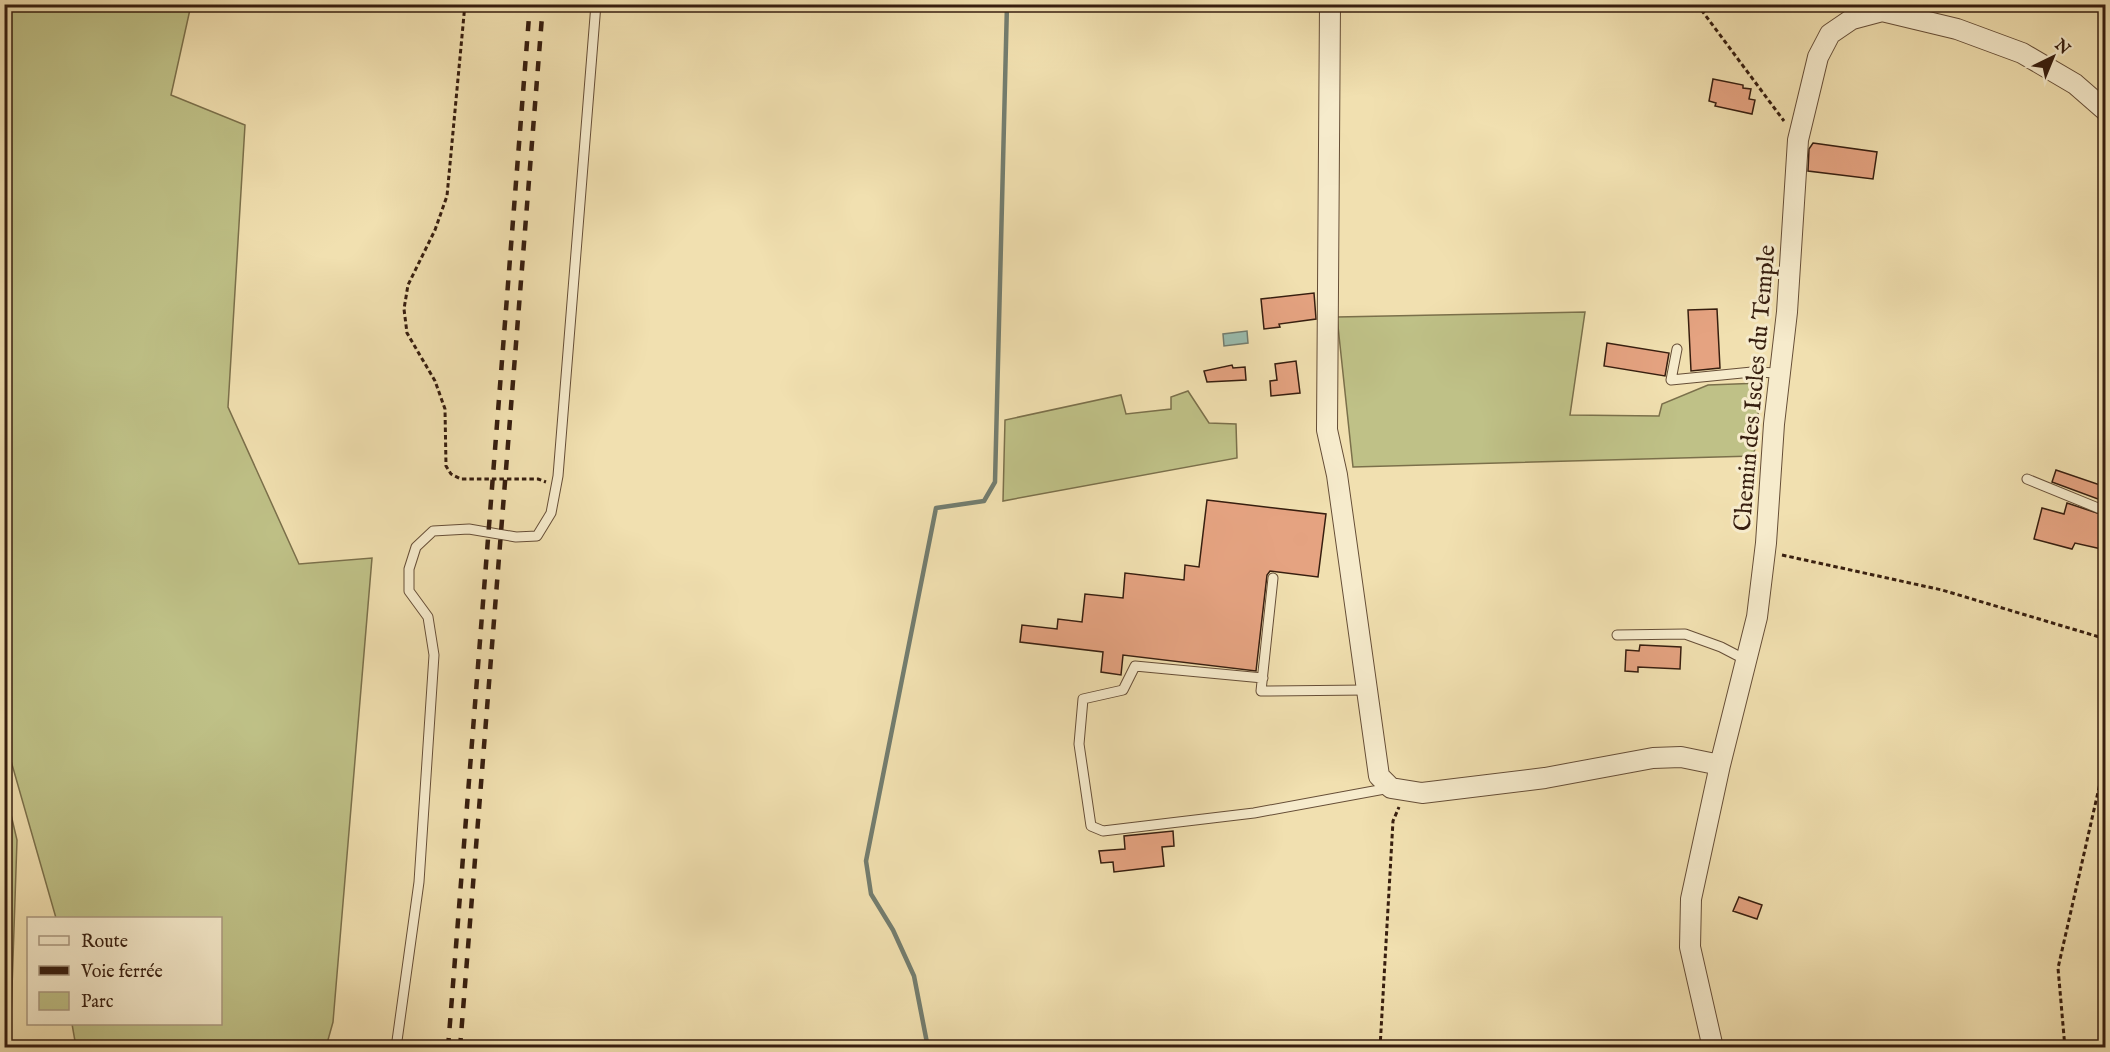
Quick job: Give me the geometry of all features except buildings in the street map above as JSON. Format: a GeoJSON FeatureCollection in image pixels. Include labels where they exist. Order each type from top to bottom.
{"type":"FeatureCollection","features":[{"type":"Feature","properties":{"kind":"street"},"geometry":{"type":"LineString","coordinates":[[1330,4],[1327,429],[1337,475],[1379,776],[1399,790],[1422,793],[1545,778],[1653,758],[1682,757],[1720,765]]}},
{"type":"Feature","properties":{"kind":"street","name":"Chemin des Iscles du Temple"},"geometry":{"type":"LineString","coordinates":[[1713,1047],[1690,947],[1691,899],[1720,765],[1756,617],[1765,552],[1787,312],[1798,140],[1818,57],[1830,34],[1852,19],[1882,11],[1913,10],[2022,53],[2075,84],[2103,104]]}},
{"type":"Feature","properties":{"kind":"lane"},"geometry":{"type":"LineString","coordinates":[[396,1047],[419,882],[434,655],[428,617],[409,591],[409,570],[416,547],[433,531],[469,529],[516,537],[537,536],[551,513],[557,486],[596,4]]}},
{"type":"Feature","properties":{"kind":"lane"},"geometry":{"type":"LineString","coordinates":[[1677,349],[1671,380],[1752,372],[1780,373]]}},
{"type":"Feature","properties":{"kind":"lane"},"geometry":{"type":"LineString","coordinates":[[2027,479],[2098,508],[2106,509]]}},
{"type":"Feature","properties":{"kind":"lane"},"geometry":{"type":"LineString","coordinates":[[1273,579],[1261,691],[1366,690]]}},
{"type":"Feature","properties":{"kind":"lane"},"geometry":{"type":"LineString","coordinates":[[1617,635],[1685,634],[1721,647],[1746,660]]}},
{"type":"Feature","properties":{"kind":"lane"},"geometry":{"type":"LineString","coordinates":[[1263,678],[1135,666],[1123,690],[1083,699],[1079,744],[1091,826],[1103,831],[1242,815],[1399,790]]}},
{"type":"Feature","properties":{"kind":"path"},"geometry":{"type":"LineString","coordinates":[[465,4],[447,196],[435,230],[408,285],[404,309],[407,333],[435,381],[445,409],[446,466],[451,474],[461,479],[538,479],[557,486]]}},
{"type":"Feature","properties":{"kind":"path"},"geometry":{"type":"LineString","coordinates":[[1697,4],[1798,140]]}},
{"type":"Feature","properties":{"kind":"path"},"geometry":{"type":"LineString","coordinates":[[1765,552],[1942,590],[2106,639]]}},
{"type":"Feature","properties":{"kind":"path"},"geometry":{"type":"LineString","coordinates":[[2065,1047],[2058,968],[2106,757]]}},
{"type":"Feature","properties":{"kind":"path"},"geometry":{"type":"LineString","coordinates":[[1380,1047],[1393,821],[1399,790]]}},
{"type":"Feature","properties":{"kind":"green space"},"geometry":{"type":"Polygon","coordinates":[[[5,4],[191,5],[171,95],[245,125],[228,407],[299,564],[372,558],[333,1022],[326,1047],[76,1047],[72,1025],[222,1025],[222,917],[56,917],[5,740],[5,4]]]}},
{"type":"Feature","properties":{"kind":"green space"},"geometry":{"type":"Polygon","coordinates":[[[1585,312],[1570,415],[1659,416],[1662,404],[1708,385],[1761,383],[1754,456],[1353,467],[1337,317],[1585,312]]]}},
{"type":"Feature","properties":{"kind":"green space"},"geometry":{"type":"Polygon","coordinates":[[[1188,391],[1209,423],[1236,424],[1237,458],[1003,501],[1005,420],[1121,395],[1126,414],[1171,409],[1171,397],[1188,391]]]}},
{"type":"Feature","properties":{"kind":"green space"},"geometry":{"type":"Polygon","coordinates":[[[5,789],[17,840],[10,1048],[4,1047],[5,789]]]}},
{"type":"Feature","properties":{"kind":"shaded area"},"geometry":{"type":"Polygon","coordinates":[[[1247,331],[1248,343],[1224,346],[1223,334],[1247,331]]]}},
{"type":"Feature","properties":{"kind":"waterway"},"geometry":{"type":"LineString","coordinates":[[928,1048],[914,976],[893,930],[871,894],[866,861],[936,508],[984,501],[995,482],[1007,4]]}},
{"type":"Feature","properties":{"kind":"railway"},"geometry":{"type":"LineString","coordinates":[[448,1048],[530,4]]}},
{"type":"Feature","properties":{"kind":"railway"},"geometry":{"type":"LineString","coordinates":[[460,1048],[543,4]]}}]}
